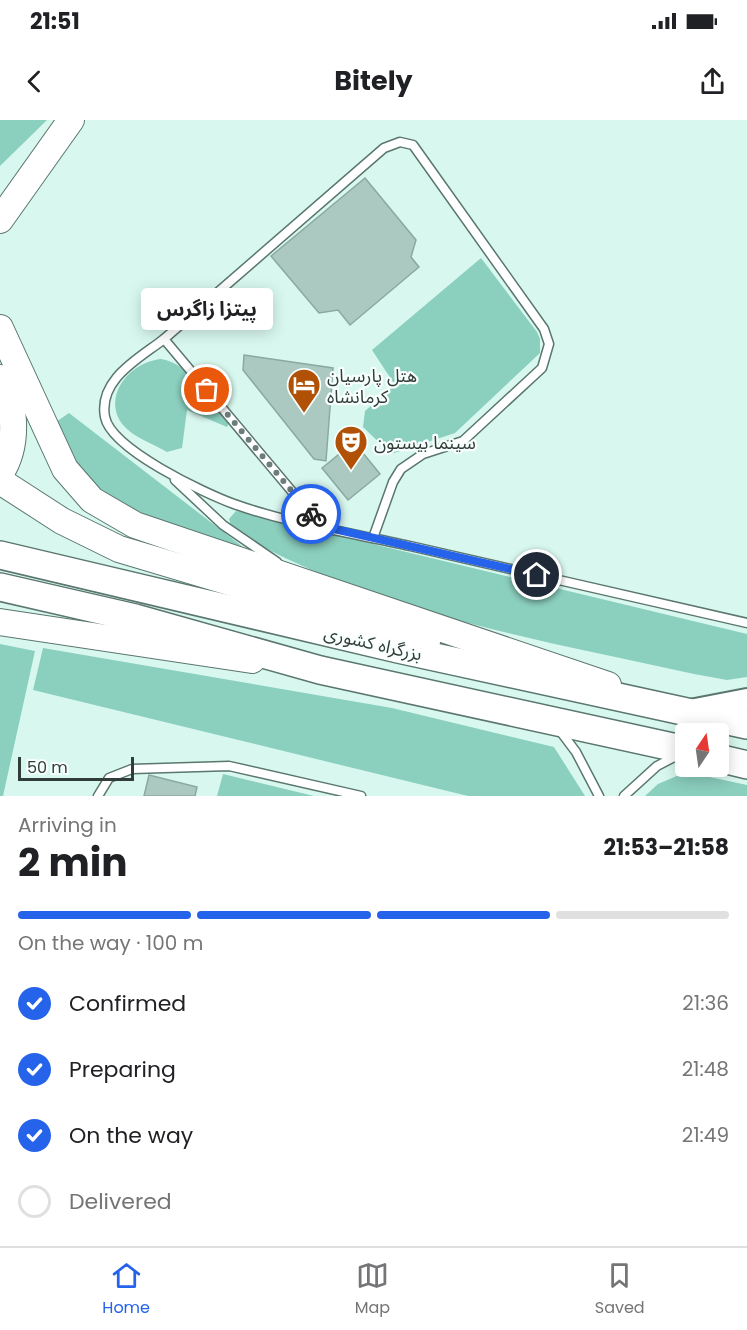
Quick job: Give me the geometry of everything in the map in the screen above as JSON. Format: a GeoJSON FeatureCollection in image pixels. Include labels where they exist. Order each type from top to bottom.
{"type":"FeatureCollection","features":[{"type":"Feature","properties":{"kind":"highway","name":"بزرگراه کشوری"},"geometry":{"type":"LineString","coordinates":[[0,555],[157,594],[747,725]]}},
{"type":"Feature","properties":{"kind":"highway","name":"بزرگراه کشوری"},"geometry":{"type":"LineString","coordinates":[[0,587],[135,618],[320,670],[675,748]]}},
{"type":"Feature","properties":{"kind":"highway"},"geometry":{"type":"LineString","coordinates":[[729,761],[747,765]]}},
{"type":"Feature","properties":{"kind":"main road"},"geometry":{"type":"LineString","coordinates":[[0,190],[71,120]]}},
{"type":"Feature","properties":{"kind":"main road"},"geometry":{"type":"LineString","coordinates":[[0,220],[71,120]]}},
{"type":"Feature","properties":{"kind":"main road"},"geometry":{"type":"LineString","coordinates":[[0,328],[57,455],[73,481],[92,500],[135,525],[688,712],[747,700]]}},
{"type":"Feature","properties":{"kind":"main road"},"geometry":{"type":"LineString","coordinates":[[0,378],[10,403],[14,426],[3,481],[62,521],[119,549],[618,697]]}},
{"type":"Feature","properties":{"kind":"main road"},"geometry":{"type":"LineString","coordinates":[[0,622],[320,670]]}},
{"type":"Feature","properties":{"kind":"lane"},"geometry":{"type":"LineString","coordinates":[[373,538],[393,482],[401,468],[423,454],[463,441],[542,368],[549,344],[544,329],[413,145],[400,142],[384,148],[116,378],[109,386],[104,408],[105,419],[111,431],[126,445],[172,476],[233,504],[321,526],[373,538],[747,623]]}},
{"type":"Feature","properties":{"kind":"lane"},"geometry":{"type":"LineString","coordinates":[[164,339],[321,526]]}},
{"type":"Feature","properties":{"kind":"lane"},"geometry":{"type":"LineString","coordinates":[[172,476],[222,525],[321,588]]}},
{"type":"Feature","properties":{"kind":"lane"},"geometry":{"type":"LineString","coordinates":[[554,723],[576,752],[599,796]]}},
{"type":"Feature","properties":{"kind":"lane"},"geometry":{"type":"LineString","coordinates":[[624,796],[657,766],[675,756]]}},
{"type":"Feature","properties":{"kind":"lane"},"geometry":{"type":"LineString","coordinates":[[98,796],[109,778],[132,769],[229,766],[361,796]]}},
{"type":"Feature","properties":{"kind":"green space"},"geometry":{"type":"Polygon","coordinates":[[[0,120],[47,120],[0,166],[0,120]]]}},
{"type":"Feature","properties":{"kind":"green space"},"geometry":{"type":"Polygon","coordinates":[[[481,258],[537,332],[540,339],[540,353],[455,433],[391,454],[363,427],[365,411],[395,385],[372,350],[481,258]]]}},
{"type":"Feature","properties":{"kind":"green space"},"geometry":{"type":"Polygon","coordinates":[[[161,359],[182,368],[200,384],[230,421],[227,427],[187,410],[182,448],[167,452],[138,437],[123,425],[117,414],[115,403],[122,382],[139,366],[161,359]]]}},
{"type":"Feature","properties":{"kind":"green space"},"geometry":{"type":"Polygon","coordinates":[[[69,413],[265,564],[121,504],[109,496],[81,468],[53,424],[69,413]]]}},
{"type":"Feature","properties":{"kind":"green space"},"geometry":{"type":"Polygon","coordinates":[[[236,511],[747,634],[747,677],[727,680],[586,651],[478,626],[372,594],[321,574],[246,538],[235,529],[229,519],[236,511]]]}},
{"type":"Feature","properties":{"kind":"green space"},"geometry":{"type":"Polygon","coordinates":[[[0,644],[35,651],[3,796],[0,796],[0,644]]]}},
{"type":"Feature","properties":{"kind":"green space"},"geometry":{"type":"Polygon","coordinates":[[[43,648],[392,708],[554,747],[585,796],[468,796],[33,690],[43,648]]]}},
{"type":"Feature","properties":{"kind":"green space"},"geometry":{"type":"Polygon","coordinates":[[[223,774],[314,796],[217,796],[223,774]]]}},
{"type":"Feature","properties":{"kind":"green space"},"geometry":{"type":"Polygon","coordinates":[[[675,777],[709,777],[747,785],[747,796],[645,796],[658,784],[675,777]]]}},
{"type":"Feature","properties":{"kind":"building"},"geometry":{"type":"Polygon","coordinates":[[[365,178],[416,240],[411,257],[419,267],[350,325],[338,310],[319,313],[271,256],[365,178]]]}},
{"type":"Feature","properties":{"kind":"building","name":"هتل پارسیان کرمانشاه"},"geometry":{"type":"Polygon","coordinates":[[[244,355],[333,368],[326,461],[314,459],[243,370],[244,355]]]}},
{"type":"Feature","properties":{"kind":"building","name":"سینما بیستون"},"geometry":{"type":"Polygon","coordinates":[[[354,442],[380,474],[348,500],[322,468],[354,442]]]}},
{"type":"Feature","properties":{"kind":"building"},"geometry":{"type":"Polygon","coordinates":[[[149,775],[197,787],[195,796],[144,796],[149,775]]]}},
{"type":"Feature","properties":{"kind":"way so far"},"geometry":{"type":"LineString","coordinates":[[207,390],[311,514]]}},
{"type":"Feature","properties":{"kind":"place","name":"پیتزا زاگرس"},"geometry":{"type":"Point","coordinates":[207,390]}},
{"type":"Feature","properties":{"kind":"place","name":"هتل پارسیان کرمانشاه"},"geometry":{"type":"Point","coordinates":[304,414]}},
{"type":"Feature","properties":{"kind":"place","name":"سینما بیستون"},"geometry":{"type":"Point","coordinates":[351,471]}},
{"type":"Feature","properties":{"kind":"route"},"geometry":{"type":"LineString","coordinates":[[311,514],[321,526],[537,575]]}}]}
